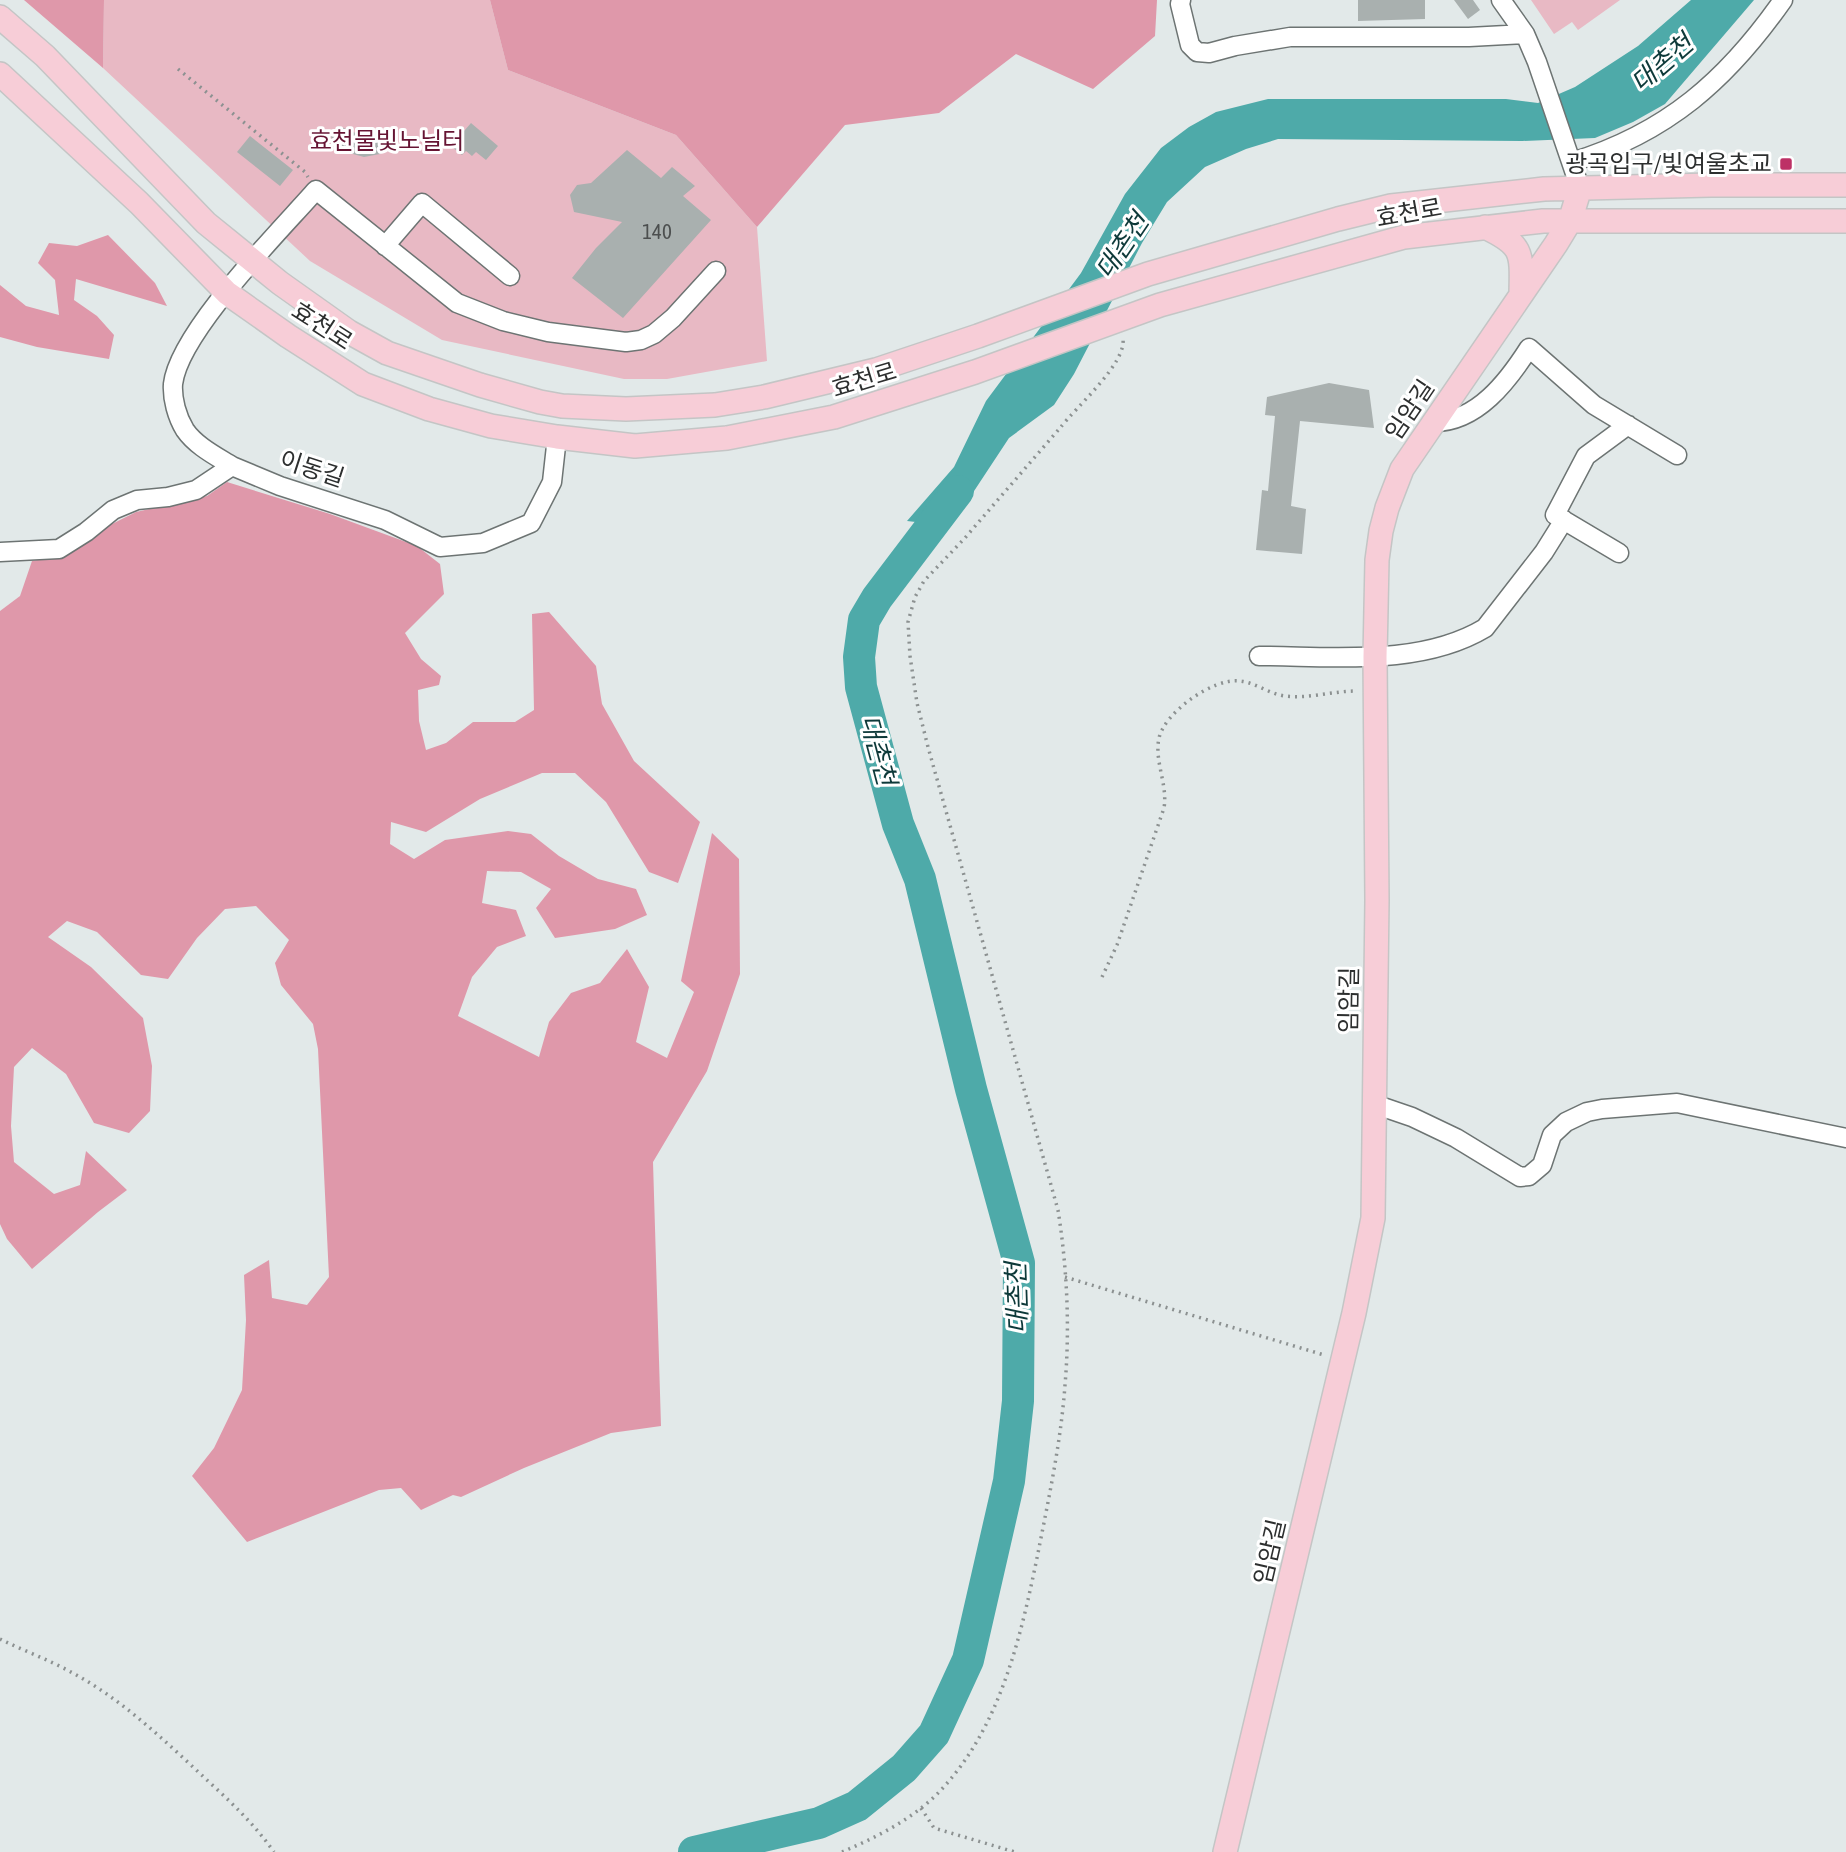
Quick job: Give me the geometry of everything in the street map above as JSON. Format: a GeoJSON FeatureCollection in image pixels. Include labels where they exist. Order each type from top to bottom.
{"type":"FeatureCollection","features":[{"type":"Feature","properties":{"kind":"main road","name":"효천로"},"geometry":{"type":"LineString","coordinates":[[0,17],[45,56],[206,223],[252,261],[349,332],[387,353],[480,386],[562,406],[640,408],[715,405],[764,397],[876,370],[1148,274],[1325,222],[1391,206],[1496,193],[1580,188],[1846,185]]}},
{"type":"Feature","properties":{"kind":"main road","name":"효천로"},"geometry":{"type":"LineString","coordinates":[[0,74],[139,203],[227,293],[363,384],[429,409],[491,426],[635,446],[727,438],[834,417],[975,372],[1160,305],[1404,237],[1544,220],[1846,221]]}},
{"type":"Feature","properties":{"kind":"main road","name":"임암길"},"geometry":{"type":"LineString","coordinates":[[1225,1852],[1343,1361],[1373,1218],[1377,900],[1375,657],[1377,560],[1381,531],[1392,491],[1402,469],[1570,221],[1580,188]]}},
{"type":"Feature","properties":{"kind":"main road"},"geometry":{"type":"LineString","coordinates":[[1485,227],[1508,238],[1514,244],[1522,261],[1521,293]]}},
{"type":"Feature","properties":{"kind":"street"},"geometry":{"type":"LineString","coordinates":[[1181,0],[1191,46],[1198,52],[1209,53],[1290,37],[1469,37],[1525,34]]}},
{"type":"Feature","properties":{"kind":"street"},"geometry":{"type":"LineString","coordinates":[[1501,0],[1525,34],[1537,62],[1580,188]]}},
{"type":"Feature","properties":{"kind":"street"},"geometry":{"type":"LineString","coordinates":[[1571,158],[1622,145],[1679,110],[1734,64],[1783,0]]}},
{"type":"Feature","properties":{"kind":"street"},"geometry":{"type":"LineString","coordinates":[[316,190],[442,293],[473,311],[548,332],[626,342],[640,341],[663,327],[716,271]]}},
{"type":"Feature","properties":{"kind":"street","name":"이동길"},"geometry":{"type":"LineString","coordinates":[[316,190],[252,261],[190,339],[173,384],[175,408],[186,431],[204,448],[232,466],[280,486],[385,520],[440,547],[483,543],[531,523],[552,482],[557,437]]}},
{"type":"Feature","properties":{"kind":"street"},"geometry":{"type":"LineString","coordinates":[[384,246],[422,202],[510,276]]}},
{"type":"Feature","properties":{"kind":"street"},"geometry":{"type":"LineString","coordinates":[[1434,422],[1445,422],[1478,407],[1497,390],[1529,348],[1587,399],[1677,455]]}},
{"type":"Feature","properties":{"kind":"street"},"geometry":{"type":"LineString","coordinates":[[1619,553],[1555,515],[1586,456],[1628,425]]}},
{"type":"Feature","properties":{"kind":"street"},"geometry":{"type":"LineString","coordinates":[[0,552],[59,549],[113,510],[137,499],[168,497],[196,490],[232,466]]}},
{"type":"Feature","properties":{"kind":"street"},"geometry":{"type":"LineString","coordinates":[[1259,656],[1402,656],[1472,636],[1485,628],[1544,552],[1564,520]]}},
{"type":"Feature","properties":{"kind":"street"},"geometry":{"type":"LineString","coordinates":[[1374,1104],[1412,1117],[1456,1138],[1520,1177],[1529,1176],[1542,1166],[1552,1135],[1566,1122],[1587,1112],[1602,1109],[1677,1103],[1846,1138]]}},
{"type":"Feature","properties":{"kind":"path"},"geometry":{"type":"LineString","coordinates":[[178,69],[305,172],[316,190]]}},
{"type":"Feature","properties":{"kind":"path"},"geometry":{"type":"LineString","coordinates":[[842,1852],[908,1818],[942,1789],[976,1743],[999,1696],[1025,1616],[1061,1427],[1067,1336],[1061,1230],[1055,1195],[917,704],[908,622],[915,597],[924,581],[964,540],[1075,409],[1105,378],[1122,353],[1124,343],[1118,320]]}},
{"type":"Feature","properties":{"kind":"path"},"geometry":{"type":"LineString","coordinates":[[1102,976],[1117,945],[1162,815],[1166,798],[1158,746],[1161,731],[1169,718],[1202,692],[1228,681],[1245,682],[1286,696],[1375,691]]}},
{"type":"Feature","properties":{"kind":"path"},"geometry":{"type":"LineString","coordinates":[[1065,1277],[1343,1361]]}},
{"type":"Feature","properties":{"kind":"path"},"geometry":{"type":"LineString","coordinates":[[0,1639],[68,1670],[134,1714],[233,1804],[274,1852]]}},
{"type":"Feature","properties":{"kind":"path"},"geometry":{"type":"LineString","coordinates":[[921,1808],[934,1828],[1015,1852]]}},
{"type":"Feature","properties":{"kind":"green space","name":"효천물빛노닐터"},"geometry":{"type":"Polygon","coordinates":[[[104,0],[490,0],[508,70],[676,135],[757,227],[767,361],[667,379],[624,379],[442,340],[310,261],[103,68],[104,0]]]}},
{"type":"Feature","properties":{"kind":"green space"},"geometry":{"type":"Polygon","coordinates":[[[1531,0],[1620,0],[1578,30],[1572,22],[1554,34],[1531,0]]]}},
{"type":"Feature","properties":{"kind":"shaded area"},"geometry":{"type":"Polygon","coordinates":[[[24,0],[104,0],[103,68],[24,0]]]}},
{"type":"Feature","properties":{"kind":"shaded area"},"geometry":{"type":"Polygon","coordinates":[[[490,0],[1157,0],[1155,36],[1093,89],[1016,54],[939,113],[845,125],[757,227],[676,135],[508,70],[490,0]]]}},
{"type":"Feature","properties":{"kind":"shaded area"},"geometry":{"type":"Polygon","coordinates":[[[108,235],[155,283],[167,306],[76,279],[74,300],[97,316],[114,335],[109,359],[37,347],[0,337],[0,285],[26,306],[59,315],[55,280],[38,263],[49,243],[77,246],[108,235]]]}},
{"type":"Feature","properties":{"kind":"shaded area"},"geometry":{"type":"Polygon","coordinates":[[[227,482],[330,514],[417,546],[440,564],[444,594],[405,633],[421,659],[441,676],[439,685],[418,690],[419,721],[426,750],[446,743],[473,722],[515,722],[534,710],[532,614],[549,612],[596,666],[602,704],[634,761],[700,822],[678,883],[649,872],[606,802],[575,773],[542,773],[480,799],[426,832],[391,822],[390,844],[414,859],[445,840],[508,831],[531,834],[559,856],[598,879],[636,889],[647,915],[615,929],[555,938],[536,908],[551,889],[521,872],[487,871],[482,903],[516,910],[526,936],[497,947],[472,977],[458,1016],[539,1057],[549,1022],[571,993],[600,983],[627,949],[649,987],[636,1042],[667,1058],[694,992],[681,981],[712,833],[739,859],[740,974],[707,1071],[653,1162],[661,1426],[611,1433],[461,1497],[453,1495],[421,1510],[401,1488],[379,1490],[247,1542],[192,1476],[214,1448],[242,1390],[246,1320],[244,1275],[269,1260],[272,1298],[307,1305],[329,1277],[318,1049],[313,1024],[281,985],[275,963],[289,940],[256,906],[225,909],[197,938],[168,979],[141,975],[97,932],[67,921],[48,937],[91,967],[143,1018],[152,1066],[150,1111],[129,1133],[94,1123],[66,1074],[32,1048],[14,1067],[11,1126],[14,1162],[54,1194],[80,1185],[86,1151],[127,1190],[32,1269],[7,1239],[0,1224],[0,611],[20,596],[32,561],[68,554],[108,526],[136,512],[207,496],[227,482]]]}},
{"type":"Feature","properties":{"kind":"water"},"geometry":{"type":"Polygon","coordinates":[[[1691,0],[1754,0],[1665,104],[1633,122],[1595,138],[1522,141],[1278,139],[1246,149],[1205,167],[1167,202],[1142,243],[1074,374],[1054,405],[1009,438],[951,526],[907,521],[954,467],[986,401],[1081,273],[1125,194],[1161,148],[1189,127],[1216,112],[1268,99],[1506,99],[1538,103],[1575,87],[1638,46],[1691,0]]]}},
{"type":"Feature","properties":{"kind":"building"},"geometry":{"type":"Polygon","coordinates":[[[1358,0],[1425,0],[1425,19],[1358,21],[1358,0]]]}},
{"type":"Feature","properties":{"kind":"building"},"geometry":{"type":"Polygon","coordinates":[[[1454,0],[1473,0],[1480,10],[1468,19],[1454,0]]]}},
{"type":"Feature","properties":{"kind":"building"},"geometry":{"type":"Polygon","coordinates":[[[471,123],[498,146],[486,160],[476,152],[472,156],[466,151],[462,155],[451,146],[471,123]]]}},
{"type":"Feature","properties":{"kind":"building"},"geometry":{"type":"Polygon","coordinates":[[[339,126],[358,134],[379,136],[384,149],[380,154],[364,157],[342,151],[335,147],[330,134],[339,126]]]}},
{"type":"Feature","properties":{"kind":"building"},"geometry":{"type":"Polygon","coordinates":[[[250,136],[293,170],[280,186],[237,152],[250,136]]]}},
{"type":"Feature","properties":{"kind":"building"},"geometry":{"type":"Polygon","coordinates":[[[627,150],[661,178],[672,167],[695,186],[683,196],[711,220],[623,318],[572,278],[622,222],[574,212],[570,195],[577,185],[591,183],[627,150]]]}},
{"type":"Feature","properties":{"kind":"building"},"geometry":{"type":"Polygon","coordinates":[[[1329,383],[1369,390],[1374,428],[1300,421],[1291,506],[1306,509],[1302,554],[1256,550],[1262,490],[1268,491],[1275,416],[1265,415],[1267,397],[1329,383]]]}},
{"type":"Feature","properties":{"kind":"waterway","name":"대촌천"},"geometry":{"type":"LineString","coordinates":[[694,1852],[819,1823],[857,1806],[904,1768],[934,1734],[968,1660],[1009,1481],[1018,1401],[1019,1263],[971,1089],[920,879],[898,824],[861,687],[859,657],[864,620],[877,598],[958,491]]}},
{"type":"Feature","properties":{"kind":"place","name":"광곡입구/빛여울초교"},"geometry":{"type":"Point","coordinates":[1786,164]}}]}
